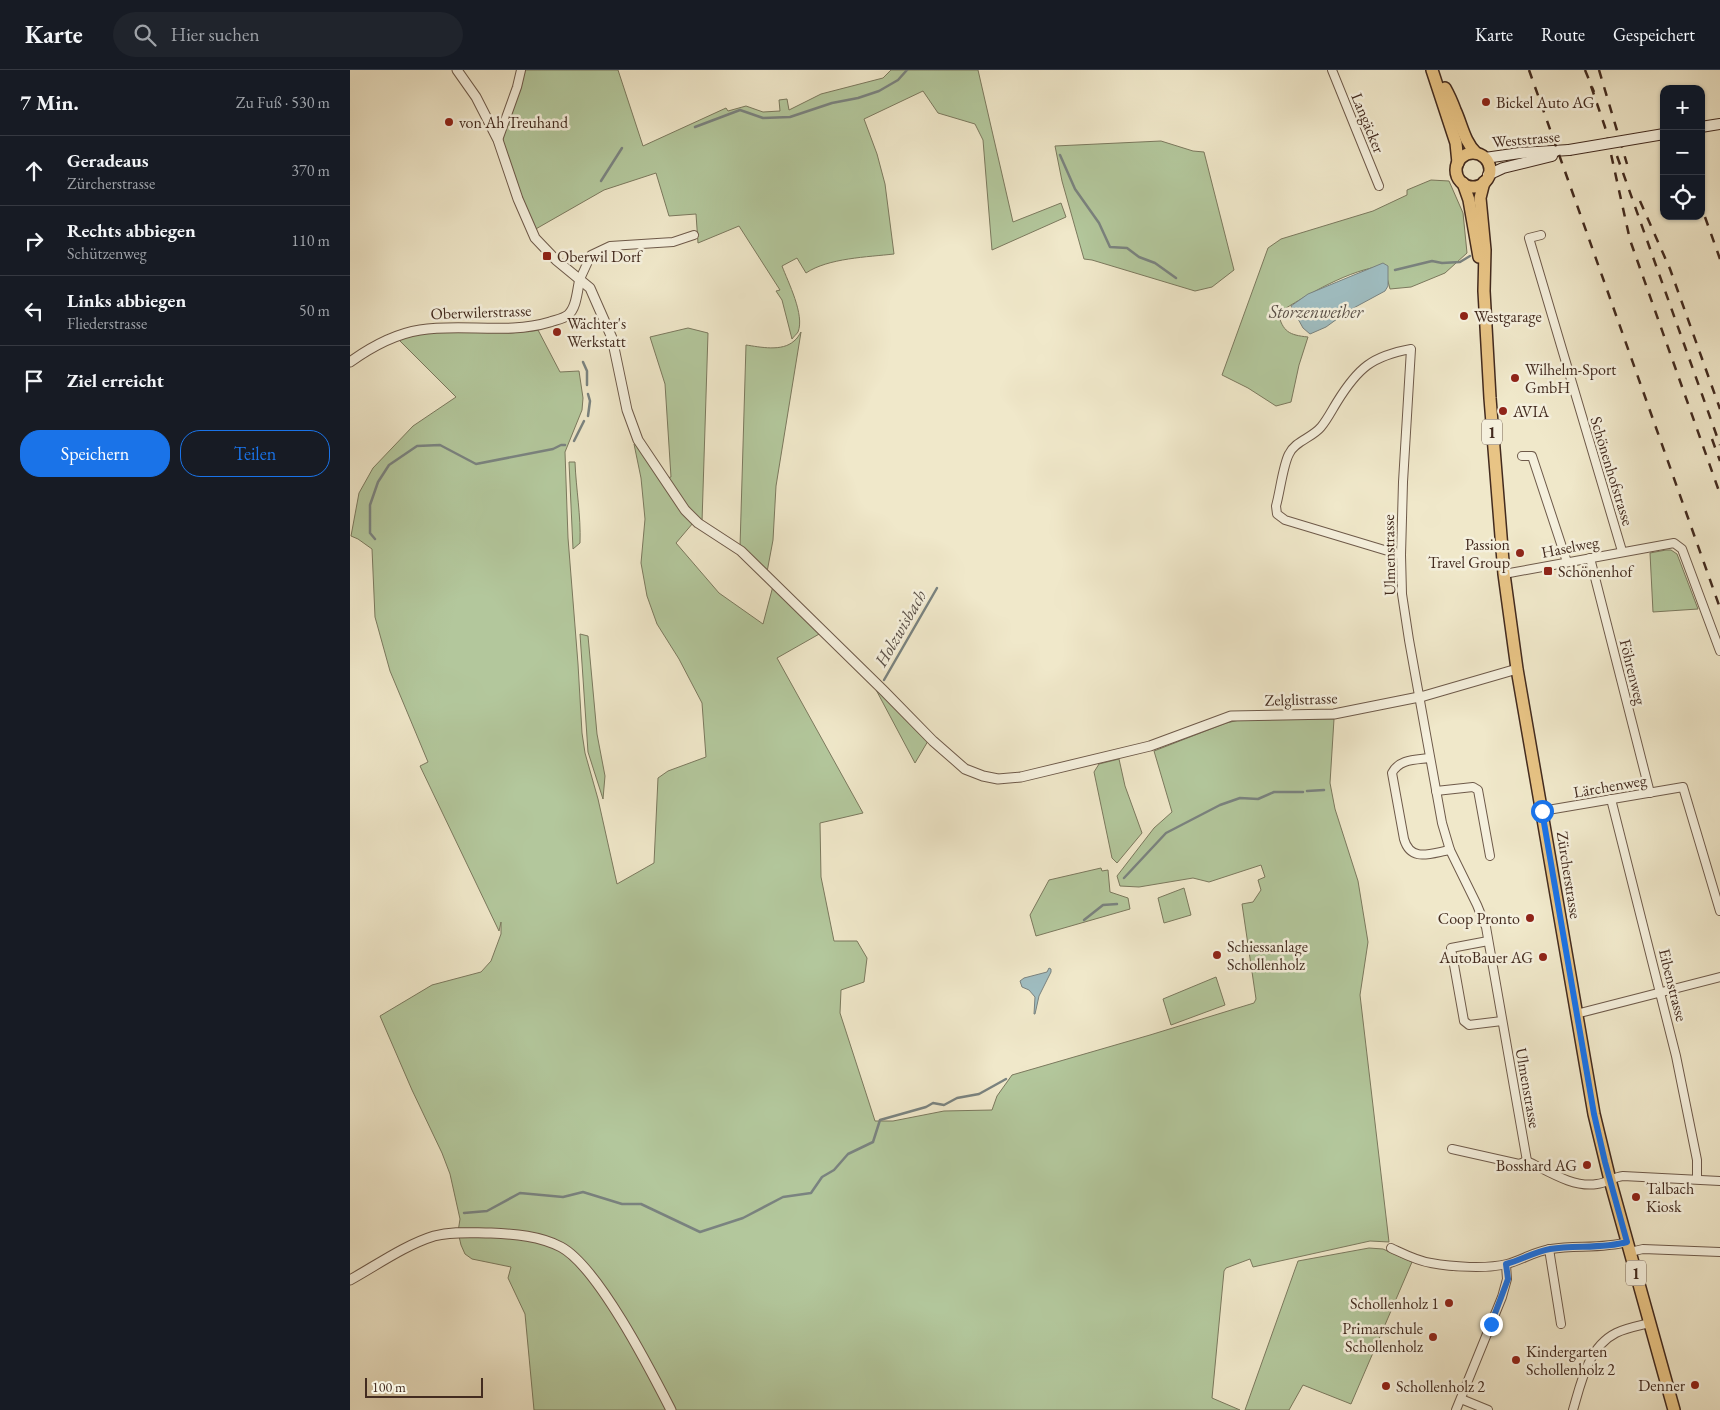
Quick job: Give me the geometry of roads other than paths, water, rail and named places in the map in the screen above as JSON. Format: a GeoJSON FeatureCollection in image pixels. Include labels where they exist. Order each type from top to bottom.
{"type":"FeatureCollection","features":[{"type":"Feature","properties":{"kind":"main road"},"geometry":{"type":"LineString","coordinates":[[1434,70],[1443,91],[1455,110],[1469,146],[1489,166],[1486,179],[1480,184],[1471,186],[1463,183],[1457,176],[1456,143],[1443,91]]}},
{"type":"Feature","properties":{"kind":"main road"},"geometry":{"type":"LineString","coordinates":[[1705,126],[1720,124]]}},
{"type":"Feature","properties":{"kind":"main road","name":"Weststrasse"},"geometry":{"type":"LineString","coordinates":[[1486,179],[1503,168],[1569,150],[1660,135]]}},
{"type":"Feature","properties":{"kind":"main road","name":"Weststrasse"},"geometry":{"type":"LineString","coordinates":[[1480,156],[1569,150]]}},
{"type":"Feature","properties":{"kind":"main road"},"geometry":{"type":"LineString","coordinates":[[1458,162],[1466,154],[1480,156]]}},
{"type":"Feature","properties":{"kind":"main road","name":"Zürcherstrasse"},"geometry":{"type":"LineString","coordinates":[[1483,276],[1485,250],[1480,198],[1486,179]]}},
{"type":"Feature","properties":{"kind":"main road","name":"Zürcherstrasse"},"geometry":{"type":"LineString","coordinates":[[1463,183],[1469,200],[1483,276],[1490,398],[1504,574],[1518,669],[1576,1014],[1594,1114],[1610,1180],[1674,1410]]}},
{"type":"Feature","properties":{"kind":"street","name":"Zelglistrasse"},"geometry":{"type":"LineString","coordinates":[[457,70],[476,97],[498,140],[531,231],[549,254],[590,288],[612,338],[627,410],[638,440],[685,510],[698,523],[741,552],[933,741],[965,769],[998,779],[1021,777],[1150,746],[1231,716],[1329,715],[1419,697],[1518,669]]}},
{"type":"Feature","properties":{"kind":"street"},"geometry":{"type":"LineString","coordinates":[[498,140],[517,87],[521,70]]}},
{"type":"Feature","properties":{"kind":"street","name":"Langäcker"},"geometry":{"type":"LineString","coordinates":[[1332,70],[1379,186]]}},
{"type":"Feature","properties":{"kind":"street","name":"Oberwilerstrasse"},"geometry":{"type":"LineString","coordinates":[[350,362],[381,343],[419,330],[459,327],[510,329],[554,321],[567,315],[573,308],[580,279],[591,255],[610,246],[673,242],[694,235]]}},
{"type":"Feature","properties":{"kind":"street","name":"Schönenhofstrasse"},"geometry":{"type":"LineString","coordinates":[[1541,235],[1529,238],[1622,551]]}},
{"type":"Feature","properties":{"kind":"street","name":"Ulmenstrasse"},"geometry":{"type":"LineString","coordinates":[[1400,555],[1285,520],[1277,514],[1276,506],[1289,453],[1296,445],[1309,438],[1320,428],[1357,374],[1375,359],[1390,352],[1412,349],[1400,555],[1402,594],[1436,791],[1450,850],[1486,927],[1527,1161]]}},
{"type":"Feature","properties":{"kind":"street"},"geometry":{"type":"LineString","coordinates":[[1522,456],[1532,456],[1567,562]]}},
{"type":"Feature","properties":{"kind":"street","name":"Haselweg"},"geometry":{"type":"LineString","coordinates":[[1504,574],[1622,551],[1671,543],[1678,545],[1682,549],[1720,651]]}},
{"type":"Feature","properties":{"kind":"street","name":"Föhrenweg"},"geometry":{"type":"LineString","coordinates":[[1590,558],[1650,793]]}},
{"type":"Feature","properties":{"kind":"street"},"geometry":{"type":"LineString","coordinates":[[1430,758],[1403,762],[1398,764],[1392,773],[1404,840],[1410,851],[1419,855],[1450,850]]}},
{"type":"Feature","properties":{"kind":"street"},"geometry":{"type":"LineString","coordinates":[[1436,791],[1473,787],[1478,790],[1490,856]]}},
{"type":"Feature","properties":{"kind":"street","name":"Lärchenweg"},"geometry":{"type":"LineString","coordinates":[[1542,811],[1682,787],[1720,911]]}},
{"type":"Feature","properties":{"kind":"street","name":"Eibenstrasse"},"geometry":{"type":"LineString","coordinates":[[1611,799],[1676,1056],[1697,1160],[1697,1179]]}},
{"type":"Feature","properties":{"kind":"street"},"geometry":{"type":"LineString","coordinates":[[1488,940],[1451,949],[1464,1021],[1469,1025],[1502,1021]]}},
{"type":"Feature","properties":{"kind":"street"},"geometry":{"type":"LineString","coordinates":[[1576,1014],[1720,977]]}},
{"type":"Feature","properties":{"kind":"street"},"geometry":{"type":"LineString","coordinates":[[1452,1148],[1519,1164],[1527,1161],[1574,1183],[1592,1185],[1623,1176],[1720,1181]]}},
{"type":"Feature","properties":{"kind":"street"},"geometry":{"type":"LineString","coordinates":[[350,1280],[413,1245],[435,1236],[458,1232],[510,1234],[539,1239],[563,1248],[579,1261],[600,1288],[625,1327],[671,1410]]}},
{"type":"Feature","properties":{"kind":"street"},"geometry":{"type":"LineString","coordinates":[[1391,1248],[1430,1263],[1470,1267],[1506,1264],[1533,1253],[1569,1247],[1612,1246],[1720,1252]]}},
{"type":"Feature","properties":{"kind":"street"},"geometry":{"type":"LineString","coordinates":[[1549,1249],[1561,1324]]}},
{"type":"Feature","properties":{"kind":"street"},"geometry":{"type":"LineString","coordinates":[[1456,1410],[1502,1297],[1508,1279],[1506,1264]]}},
{"type":"Feature","properties":{"kind":"street"},"geometry":{"type":"LineString","coordinates":[[1573,1410],[1588,1365],[1600,1345],[1616,1334],[1650,1323]]}},
{"type":"Feature","properties":{"kind":"street"},"geometry":{"type":"LineString","coordinates":[[1461,1398],[1488,1410]]}},
{"type":"Feature","properties":{"kind":"water","name":"Storzenweiher"},"geometry":{"type":"Polygon","coordinates":[[[1383,263],[1388,266],[1388,286],[1385,291],[1348,311],[1326,327],[1310,334],[1303,328],[1291,306],[1308,294],[1383,263]]]}},
{"type":"Feature","properties":{"kind":"water"},"geometry":{"type":"Polygon","coordinates":[[[1049,968],[1051,972],[1039,996],[1034,1014],[1035,997],[1029,990],[1022,987],[1020,981],[1024,978],[1047,972],[1049,968]]]}},
{"type":"Feature","properties":{"kind":"waterway"},"geometry":{"type":"LineString","coordinates":[[695,127],[740,110],[763,118],[790,117],[832,103],[858,98],[879,91],[898,80],[907,70]]}},
{"type":"Feature","properties":{"kind":"waterway"},"geometry":{"type":"LineString","coordinates":[[601,181],[622,148]]}},
{"type":"Feature","properties":{"kind":"waterway"},"geometry":{"type":"LineString","coordinates":[[1060,155],[1075,189],[1099,223],[1110,247],[1127,248],[1139,257],[1155,263],[1176,278]]}},
{"type":"Feature","properties":{"kind":"waterway"},"geometry":{"type":"LineString","coordinates":[[1395,270],[1432,261],[1442,263],[1460,262],[1470,256]]}},
{"type":"Feature","properties":{"kind":"waterway"},"geometry":{"type":"LineString","coordinates":[[583,362],[587,371],[587,385]]}},
{"type":"Feature","properties":{"kind":"waterway"},"geometry":{"type":"LineString","coordinates":[[588,394],[590,401],[588,416]]}},
{"type":"Feature","properties":{"kind":"waterway"},"geometry":{"type":"LineString","coordinates":[[574,441],[584,421]]}},
{"type":"Feature","properties":{"kind":"waterway"},"geometry":{"type":"LineString","coordinates":[[375,539],[370,533],[370,505],[378,482],[389,465],[417,446],[440,445],[476,464],[565,445]]}},
{"type":"Feature","properties":{"kind":"waterway","name":"Holzwisbach"},"geometry":{"type":"LineString","coordinates":[[884,680],[937,588]]}},
{"type":"Feature","properties":{"kind":"waterway"},"geometry":{"type":"LineString","coordinates":[[1307,791],[1324,790]]}},
{"type":"Feature","properties":{"kind":"waterway"},"geometry":{"type":"LineString","coordinates":[[1124,878],[1166,833],[1220,805],[1240,798],[1258,799],[1274,792],[1303,792]]}},
{"type":"Feature","properties":{"kind":"waterway"},"geometry":{"type":"LineString","coordinates":[[1084,920],[1103,905],[1117,904]]}},
{"type":"Feature","properties":{"kind":"waterway"},"geometry":{"type":"LineString","coordinates":[[464,1213],[487,1211],[520,1193],[563,1197],[583,1192],[622,1204],[641,1204],[700,1232],[743,1218],[783,1197],[811,1193],[822,1177],[834,1170],[848,1154],[873,1142],[880,1120],[926,1107],[933,1103],[944,1105],[957,1098],[979,1094],[1006,1079]]}},
{"type":"Feature","properties":{"kind":"railway"},"geometry":{"type":"LineString","coordinates":[[1529,70],[1720,608]]}},
{"type":"Feature","properties":{"kind":"railway"},"geometry":{"type":"LineString","coordinates":[[1585,70],[1594,92]]}},
{"type":"Feature","properties":{"kind":"railway"},"geometry":{"type":"LineString","coordinates":[[1599,70],[1627,164]]}},
{"type":"Feature","properties":{"kind":"railway"},"geometry":{"type":"LineString","coordinates":[[1591,86],[1605,127],[1630,240],[1720,494]]}},
{"type":"Feature","properties":{"kind":"railway"},"geometry":{"type":"LineString","coordinates":[[1617,156],[1720,445]]}},
{"type":"Feature","properties":{"kind":"railway"},"geometry":{"type":"LineString","coordinates":[[1640,201],[1670,269],[1720,409]]}},
{"type":"Feature","properties":{"kind":"railway"},"geometry":{"type":"LineString","coordinates":[[1705,217],[1720,259]]}},
{"type":"Feature","properties":{"kind":"railway"},"geometry":{"type":"LineString","coordinates":[[1712,439],[1720,461]]}},
{"type":"Feature","properties":{"kind":"place","name":"Bickel Auto AG"},"geometry":{"type":"Point","coordinates":[1486,102]}},
{"type":"Feature","properties":{"kind":"place","name":"von Ah Treuhand"},"geometry":{"type":"Point","coordinates":[449,122]}},
{"type":"Feature","properties":{"kind":"place","name":"Oberwil Dorf"},"geometry":{"type":"Point","coordinates":[547,256]}},
{"type":"Feature","properties":{"kind":"place","name":"Westgarage"},"geometry":{"type":"Point","coordinates":[1464,316]}},
{"type":"Feature","properties":{"kind":"place","name":"Wächter's Werkstatt"},"geometry":{"type":"Point","coordinates":[557,332]}},
{"type":"Feature","properties":{"kind":"place","name":"Wilhelm-Sport GmbH"},"geometry":{"type":"Point","coordinates":[1515,378]}},
{"type":"Feature","properties":{"kind":"place","name":"AVIA"},"geometry":{"type":"Point","coordinates":[1503,411]}},
{"type":"Feature","properties":{"kind":"place","name":"Passion Travel Group"},"geometry":{"type":"Point","coordinates":[1520,553]}},
{"type":"Feature","properties":{"kind":"place","name":"Schönenhof"},"geometry":{"type":"Point","coordinates":[1548,571]}},
{"type":"Feature","properties":{"kind":"place","name":"Coop Pronto"},"geometry":{"type":"Point","coordinates":[1530,918]}},
{"type":"Feature","properties":{"kind":"place","name":"Schiessanlage Schollenholz"},"geometry":{"type":"Point","coordinates":[1217,955]}},
{"type":"Feature","properties":{"kind":"place","name":"AutoBauer AG"},"geometry":{"type":"Point","coordinates":[1543,957]}},
{"type":"Feature","properties":{"kind":"place","name":"Bosshard AG"},"geometry":{"type":"Point","coordinates":[1587,1165]}},
{"type":"Feature","properties":{"kind":"place","name":"Talbach Kiosk"},"geometry":{"type":"Point","coordinates":[1636,1197]}},
{"type":"Feature","properties":{"kind":"place","name":"Schollenholz 1"},"geometry":{"type":"Point","coordinates":[1449,1303]}},
{"type":"Feature","properties":{"kind":"place","name":"Primarschule Schollenholz"},"geometry":{"type":"Point","coordinates":[1433,1337]}},
{"type":"Feature","properties":{"kind":"place","name":"Kindergarten Schollenholz 2"},"geometry":{"type":"Point","coordinates":[1516,1360]}},
{"type":"Feature","properties":{"kind":"place","name":"Denner"},"geometry":{"type":"Point","coordinates":[1695,1385]}},
{"type":"Feature","properties":{"kind":"place","name":"Schollenholz 2"},"geometry":{"type":"Point","coordinates":[1386,1386]}}]}
